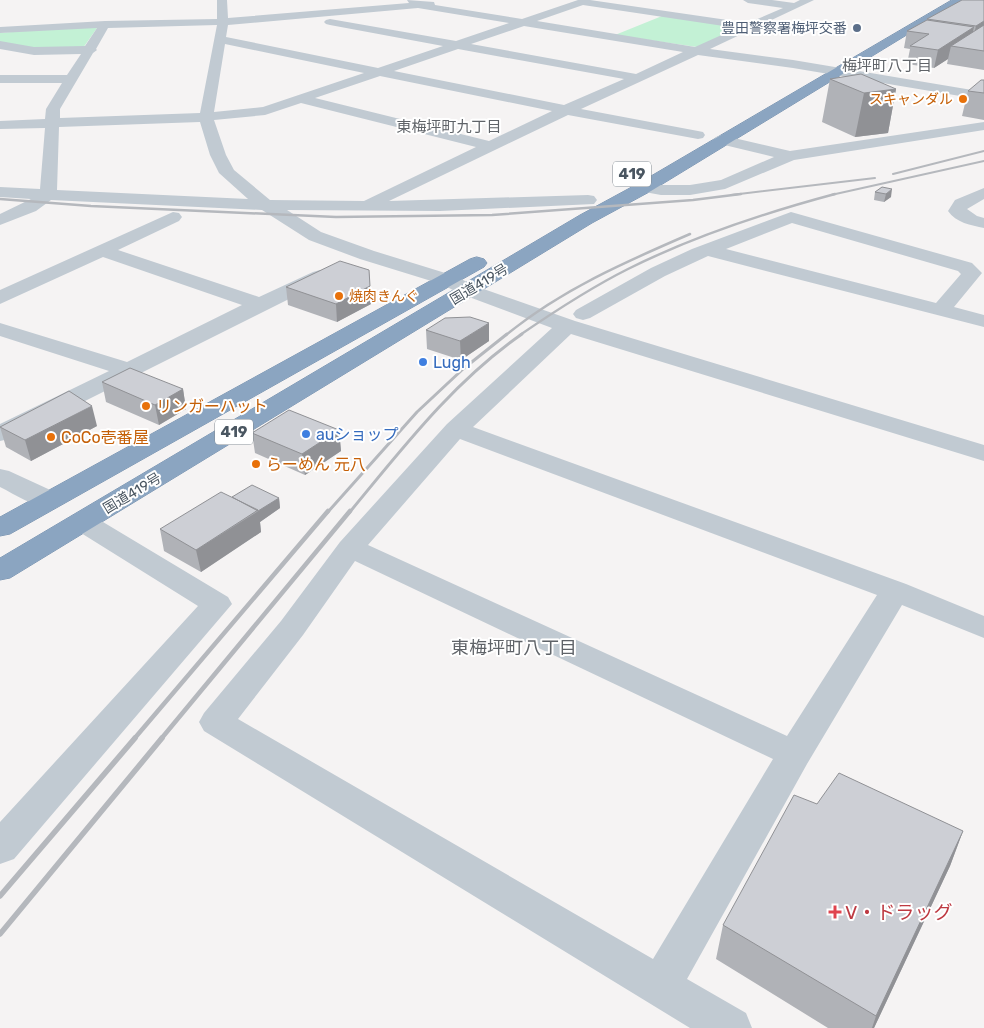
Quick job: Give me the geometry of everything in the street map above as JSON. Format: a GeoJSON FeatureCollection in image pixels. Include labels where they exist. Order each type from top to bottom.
{"type":"FeatureCollection","features":[{"type":"Feature","properties":{"kind":"highway"},"geometry":{"type":"LineString","coordinates":[[897,23],[938,0]]}},
{"type":"Feature","properties":{"kind":"highway","name":"国道419号"},"geometry":{"type":"LineString","coordinates":[[758,102],[959,0]]}},
{"type":"Feature","properties":{"kind":"highway","name":"国道419号"},"geometry":{"type":"LineString","coordinates":[[0,528],[49,500],[465,285],[644,187],[718,133],[831,66]]}},
{"type":"Feature","properties":{"kind":"highway","name":"国道419号"},"geometry":{"type":"LineString","coordinates":[[681,145],[698,135],[718,133]]}},
{"type":"Feature","properties":{"kind":"highway","name":"419"},"geometry":{"type":"LineString","coordinates":[[552,219],[604,190]]}},
{"type":"Feature","properties":{"kind":"highway","name":"国道419号"},"geometry":{"type":"LineString","coordinates":[[0,571],[83,522],[465,285],[488,257]]}},
{"type":"Feature","properties":{"kind":"street"},"geometry":{"type":"LineString","coordinates":[[222,0],[223,22],[206,117],[218,155],[227,173],[268,206],[316,236],[367,255],[575,320],[984,453]]}},
{"type":"Feature","properties":{"kind":"street"},"geometry":{"type":"LineString","coordinates":[[748,0],[794,6]]}},
{"type":"Feature","properties":{"kind":"street"},"geometry":{"type":"LineString","coordinates":[[360,208],[566,110],[809,0]]}},
{"type":"Feature","properties":{"kind":"street"},"geometry":{"type":"LineString","coordinates":[[0,125],[206,117],[266,111],[580,1],[750,27]]}},
{"type":"Feature","properties":{"kind":"street"},"geometry":{"type":"LineString","coordinates":[[0,30],[105,24],[223,22],[415,3],[462,2]]}},
{"type":"Feature","properties":{"kind":"street"},"geometry":{"type":"LineString","coordinates":[[415,3],[696,51],[793,64],[831,66],[984,90]]}},
{"type":"Feature","properties":{"kind":"street"},"geometry":{"type":"LineString","coordinates":[[295,16],[639,78]]}},
{"type":"Feature","properties":{"kind":"street"},"geometry":{"type":"LineString","coordinates":[[48,195],[53,109],[70,79],[91,50],[105,24]]}},
{"type":"Feature","properties":{"kind":"street"},"geometry":{"type":"LineString","coordinates":[[219,39],[698,135]]}},
{"type":"Feature","properties":{"kind":"street"},"geometry":{"type":"LineString","coordinates":[[0,45],[34,51],[91,50]]}},
{"type":"Feature","properties":{"kind":"street"},"geometry":{"type":"LineString","coordinates":[[831,66],[984,96]]}},
{"type":"Feature","properties":{"kind":"street"},"geometry":{"type":"LineString","coordinates":[[0,79],[70,79]]}},
{"type":"Feature","properties":{"kind":"street"},"geometry":{"type":"LineString","coordinates":[[300,99],[490,146]]}},
{"type":"Feature","properties":{"kind":"street"},"geometry":{"type":"LineString","coordinates":[[644,187],[661,190],[690,190],[725,184],[790,156],[984,126]]}},
{"type":"Feature","properties":{"kind":"street"},"geometry":{"type":"LineString","coordinates":[[718,133],[790,156]]}},
{"type":"Feature","properties":{"kind":"street"},"geometry":{"type":"LineString","coordinates":[[0,192],[268,206],[360,208],[511,205],[588,200]]}},
{"type":"Feature","properties":{"kind":"street"},"geometry":{"type":"LineString","coordinates":[[984,193],[961,204],[957,211],[971,220],[984,223]]}},
{"type":"Feature","properties":{"kind":"street"},"geometry":{"type":"LineString","coordinates":[[0,220],[30,208],[48,195]]}},
{"type":"Feature","properties":{"kind":"street"},"geometry":{"type":"LineString","coordinates":[[0,206],[231,221]]}},
{"type":"Feature","properties":{"kind":"street"},"geometry":{"type":"LineString","coordinates":[[0,298],[173,217]]}},
{"type":"Feature","properties":{"kind":"street"},"geometry":{"type":"LineString","coordinates":[[730,1028],[216,722],[292,628],[350,548],[456,429],[575,320],[658,272],[706,250],[791,217],[965,267],[972,274],[941,310]]}},
{"type":"Feature","properties":{"kind":"street"},"geometry":{"type":"LineString","coordinates":[[260,223],[336,226]]}},
{"type":"Feature","properties":{"kind":"street"},"geometry":{"type":"LineString","coordinates":[[706,250],[984,321]]}},
{"type":"Feature","properties":{"kind":"street"},"geometry":{"type":"LineString","coordinates":[[103,251],[260,304]]}},
{"type":"Feature","properties":{"kind":"street"},"geometry":{"type":"LineString","coordinates":[[0,434],[260,304],[367,255]]}},
{"type":"Feature","properties":{"kind":"street"},"geometry":{"type":"LineString","coordinates":[[575,320],[984,438]]}},
{"type":"Feature","properties":{"kind":"street"},"geometry":{"type":"LineString","coordinates":[[2,331],[129,370]]}},
{"type":"Feature","properties":{"kind":"street"},"geometry":{"type":"LineString","coordinates":[[456,429],[895,591],[984,628]]}},
{"type":"Feature","properties":{"kind":"street"},"geometry":{"type":"LineString","coordinates":[[0,476],[49,500]]}},
{"type":"Feature","properties":{"kind":"street"},"geometry":{"type":"LineString","coordinates":[[0,848],[217,604],[83,522]]}},
{"type":"Feature","properties":{"kind":"street"},"geometry":{"type":"LineString","coordinates":[[350,548],[794,754]]}},
{"type":"Feature","properties":{"kind":"street"},"geometry":{"type":"LineString","coordinates":[[660,986],[794,754],[895,591]]}},
{"type":"Feature","properties":{"kind":"green space"},"geometry":{"type":"Polygon","coordinates":[[[662,16],[739,29],[697,47],[615,35],[662,16]]]}},
{"type":"Feature","properties":{"kind":"green space"},"geometry":{"type":"Polygon","coordinates":[[[60,28],[97,28],[83,48],[41,49],[0,43],[0,33],[60,28]]]}},
{"type":"Feature","properties":{"kind":"building"},"geometry":{"type":"Polygon","coordinates":[[[962,0],[984,0],[984,21],[976,26],[927,19],[962,0]]]}},
{"type":"Feature","properties":{"kind":"building"},"geometry":{"type":"Polygon","coordinates":[[[927,20],[974,27],[938,50],[910,46],[929,34],[907,31],[927,20]]]}},
{"type":"Feature","properties":{"kind":"building"},"geometry":{"type":"Polygon","coordinates":[[[984,25],[984,51],[951,46],[984,25]]]}},
{"type":"Feature","properties":{"kind":"building"},"geometry":{"type":"Polygon","coordinates":[[[861,74],[896,89],[864,93],[830,79],[861,74]]]}},
{"type":"Feature","properties":{"kind":"building"},"geometry":{"type":"Polygon","coordinates":[[[981,80],[984,80],[984,93],[968,91],[981,80]]]}},
{"type":"Feature","properties":{"kind":"building"},"geometry":{"type":"Polygon","coordinates":[[[882,187],[892,189],[886,194],[875,192],[882,187]]]}},
{"type":"Feature","properties":{"kind":"building"},"geometry":{"type":"Polygon","coordinates":[[[340,261],[369,270],[370,286],[336,304],[286,287],[340,261]]]}},
{"type":"Feature","properties":{"kind":"building"},"geometry":{"type":"Polygon","coordinates":[[[470,317],[489,323],[460,341],[426,330],[445,318],[470,317]]]}},
{"type":"Feature","properties":{"kind":"building"},"geometry":{"type":"Polygon","coordinates":[[[130,368],[183,389],[155,405],[102,382],[130,368]]]}},
{"type":"Feature","properties":{"kind":"building"},"geometry":{"type":"Polygon","coordinates":[[[69,391],[92,406],[25,440],[0,427],[69,391]]]}},
{"type":"Feature","properties":{"kind":"building"},"geometry":{"type":"Polygon","coordinates":[[[289,410],[339,430],[302,454],[252,433],[289,410]]]}},
{"type":"Feature","properties":{"kind":"building"},"geometry":{"type":"Polygon","coordinates":[[[252,485],[279,498],[258,511],[232,497],[252,485]]]}},
{"type":"Feature","properties":{"kind":"building"},"geometry":{"type":"Polygon","coordinates":[[[221,492],[258,510],[196,550],[160,529],[221,492]]]}},
{"type":"Feature","properties":{"kind":"building","name":"V・ドラッグ"},"geometry":{"type":"Polygon","coordinates":[[[839,773],[963,831],[876,1016],[723,925],[794,795],[817,804],[839,773]]]}},
{"type":"Feature","properties":{"kind":"railway"},"geometry":{"type":"LineString","coordinates":[[893,174],[984,151]]}},
{"type":"Feature","properties":{"kind":"railway"},"geometry":{"type":"LineString","coordinates":[[833,195],[984,161]]}},
{"type":"Feature","properties":{"kind":"railway"},"geometry":{"type":"LineString","coordinates":[[731,195],[875,178]]}},
{"type":"Feature","properties":{"kind":"railway"},"geometry":{"type":"LineString","coordinates":[[0,199],[91,206],[336,217],[492,215],[693,200],[741,194]]}},
{"type":"Feature","properties":{"kind":"railway"},"geometry":{"type":"LineString","coordinates":[[520,335],[586,292],[653,257],[730,226],[833,195]]}},
{"type":"Feature","properties":{"kind":"railway"},"geometry":{"type":"LineString","coordinates":[[506,335],[549,304],[594,278],[690,234]]}},
{"type":"Feature","properties":{"kind":"railway"},"geometry":{"type":"LineString","coordinates":[[327,513],[417,412],[463,369],[507,334]]}},
{"type":"Feature","properties":{"kind":"railway"},"geometry":{"type":"LineString","coordinates":[[349,513],[409,441],[451,395],[473,373],[522,334]]}},
{"type":"Feature","properties":{"kind":"railway"},"geometry":{"type":"LineString","coordinates":[[134,739],[328,511]]}},
{"type":"Feature","properties":{"kind":"railway"},"geometry":{"type":"LineString","coordinates":[[161,739],[350,511]]}},
{"type":"Feature","properties":{"kind":"railway"},"geometry":{"type":"LineString","coordinates":[[0,896],[135,738]]}},
{"type":"Feature","properties":{"kind":"railway"},"geometry":{"type":"LineString","coordinates":[[0,934],[162,738]]}},
{"type":"Feature","properties":{"kind":"place","name":"豊田警察署梅坪交番"},"geometry":{"type":"Point","coordinates":[857,28]}},
{"type":"Feature","properties":{"kind":"place","name":"スキャンダル"},"geometry":{"type":"Point","coordinates":[963,99]}},
{"type":"Feature","properties":{"kind":"place","name":"焼肉きんぐ"},"geometry":{"type":"Point","coordinates":[339,296]}},
{"type":"Feature","properties":{"kind":"place","name":"Lugh"},"geometry":{"type":"Point","coordinates":[423,362]}},
{"type":"Feature","properties":{"kind":"place","name":"リンガーハット"},"geometry":{"type":"Point","coordinates":[146,406]}},
{"type":"Feature","properties":{"kind":"place","name":"auショップ"},"geometry":{"type":"Point","coordinates":[306,434]}},
{"type":"Feature","properties":{"kind":"place","name":"CoCo壱番屋"},"geometry":{"type":"Point","coordinates":[51,437]}},
{"type":"Feature","properties":{"kind":"place","name":"らーめん 元八"},"geometry":{"type":"Point","coordinates":[256,464]}},
{"type":"Feature","properties":{"kind":"place","name":"V・ドラッグ"},"geometry":{"type":"Point","coordinates":[835,912]}},
{"type":"Feature","properties":{"kind":"district","name":"梅坪町八丁目"},"geometry":{"type":"Point","coordinates":[887,66]}},
{"type":"Feature","properties":{"kind":"district","name":"東梅坪町九丁目"},"geometry":{"type":"Point","coordinates":[449,127]}},
{"type":"Feature","properties":{"kind":"district","name":"東梅坪町八丁目"},"geometry":{"type":"Point","coordinates":[514,648]}}]}
